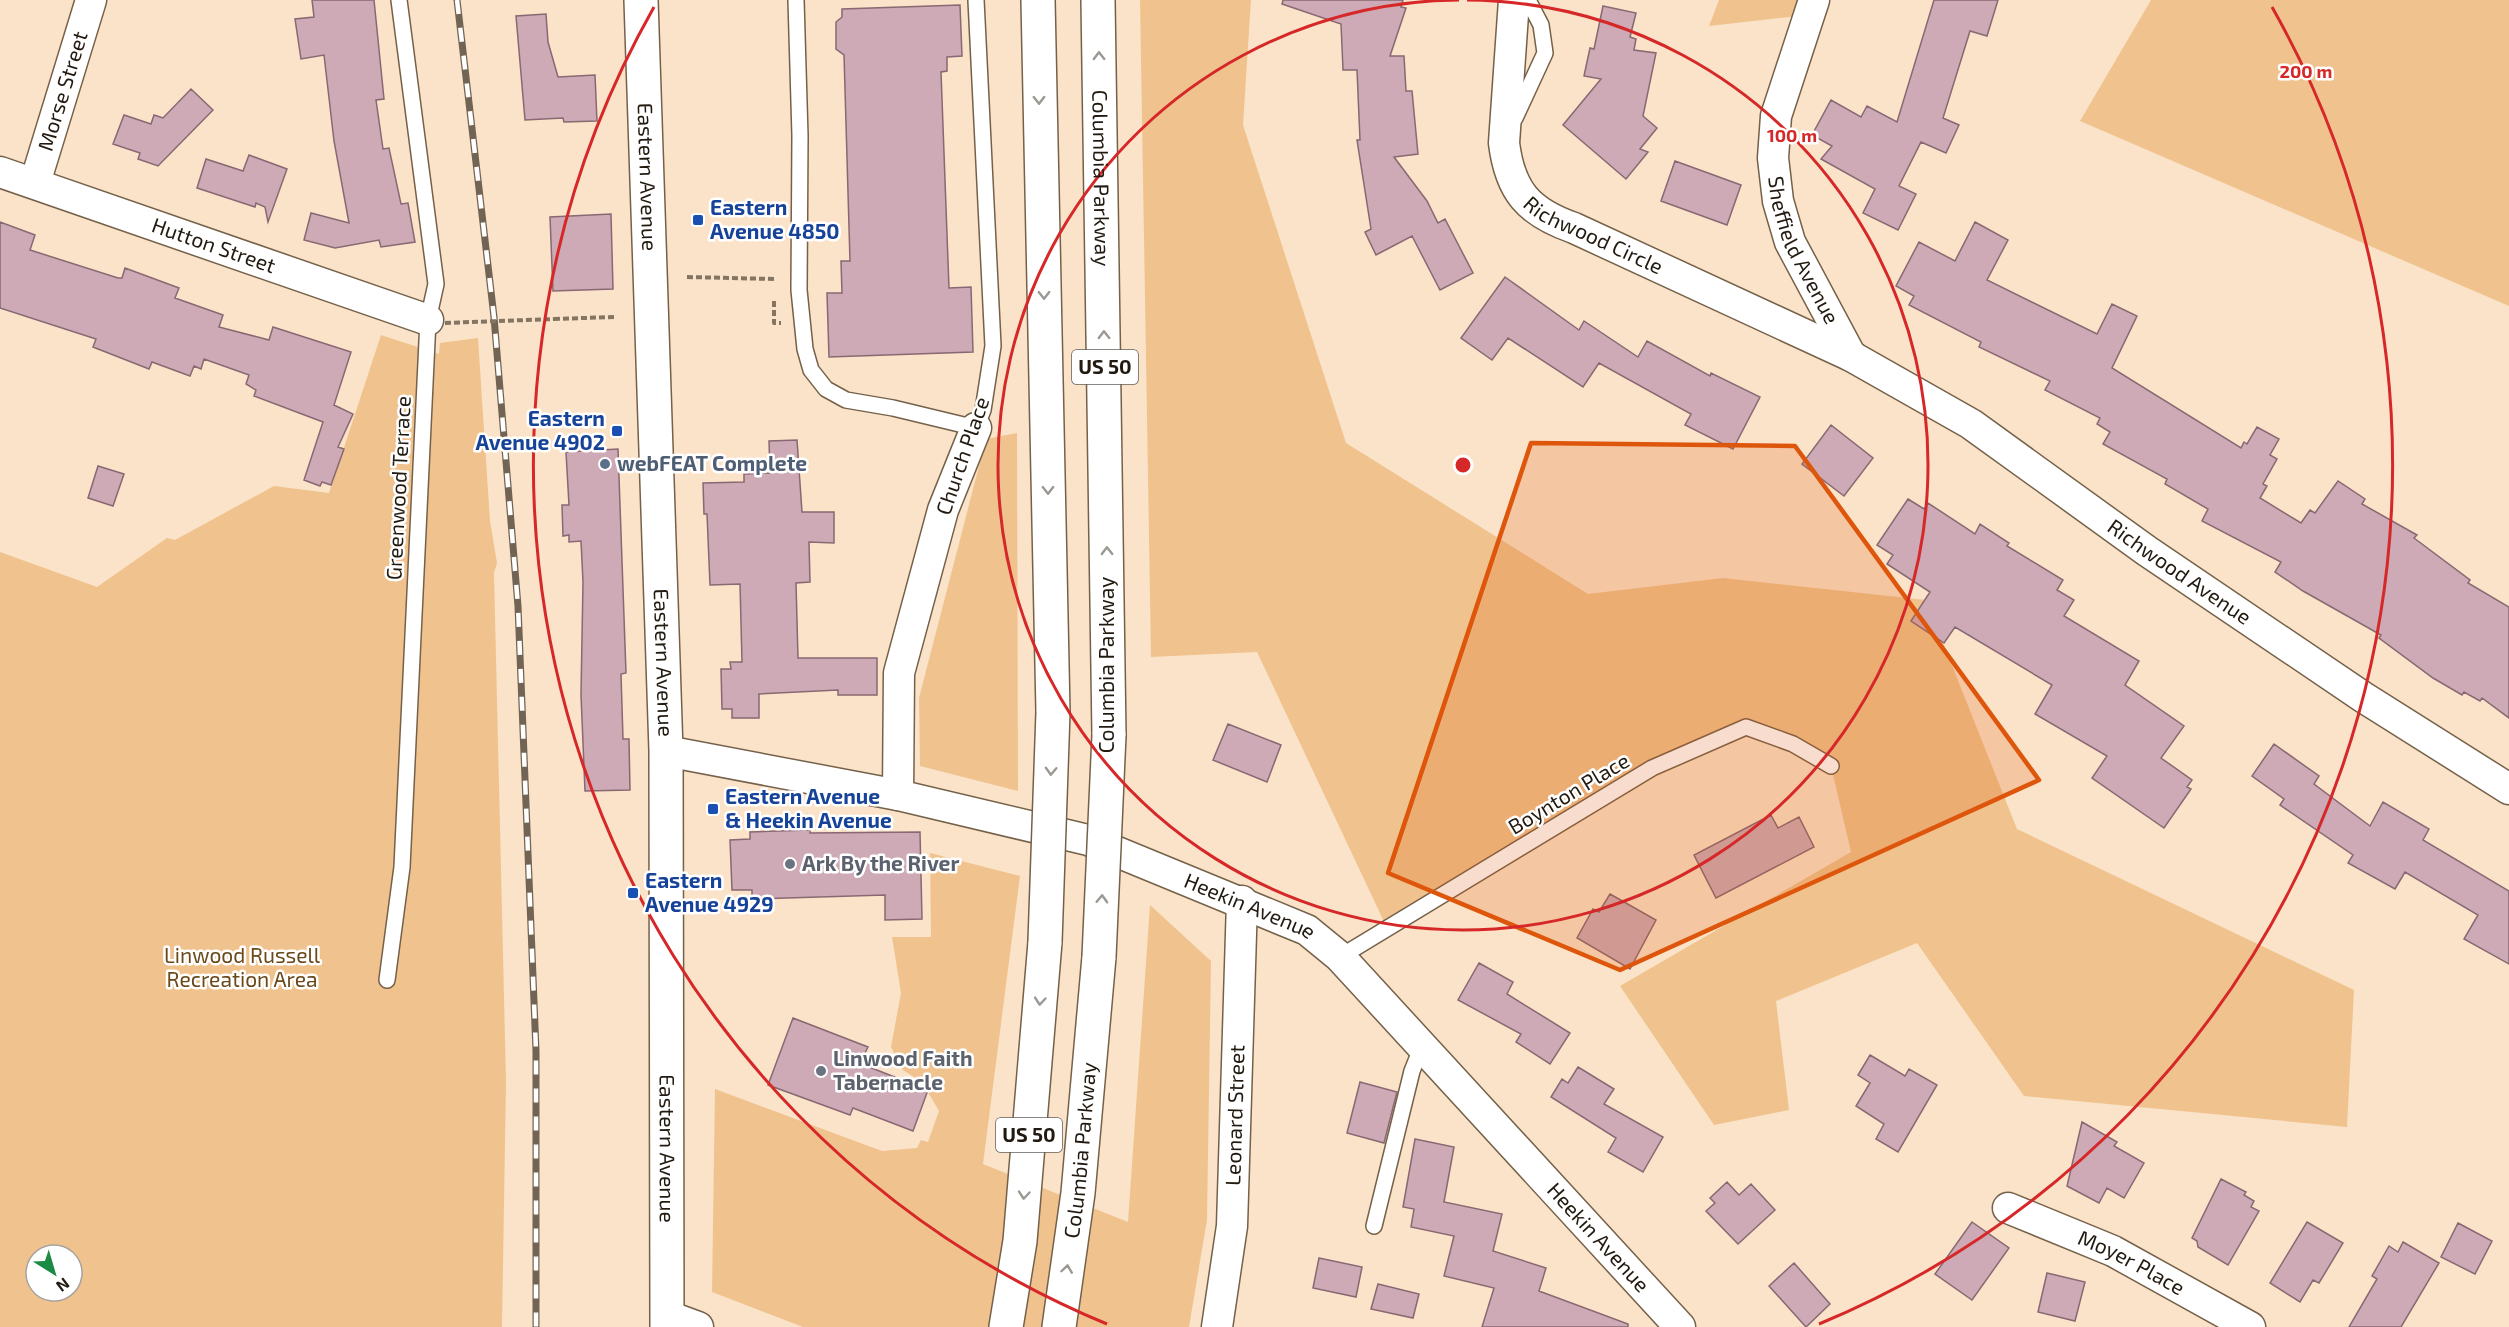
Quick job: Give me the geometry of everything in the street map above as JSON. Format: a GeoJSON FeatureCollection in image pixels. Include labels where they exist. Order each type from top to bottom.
{"type":"FeatureCollection","features":[{"type":"Feature","properties":{"kind":"main road","name":"Eastern Avenue"},"geometry":{"type":"LineString","coordinates":[[641,0],[666,750],[668,1322]]}},
{"type":"Feature","properties":{"kind":"main road","name":"US 50"},"geometry":{"type":"LineString","coordinates":[[1005,1327],[1020,1241],[1045,942],[1053,712],[1038,0]]}},
{"type":"Feature","properties":{"kind":"main road","name":"Columbia Parkway"},"geometry":{"type":"LineString","coordinates":[[1059,1327],[1078,1193],[1100,957],[1109,735],[1098,0]]}},
{"type":"Feature","properties":{"kind":"street","name":"Morse Street"},"geometry":{"type":"LineString","coordinates":[[35,183],[91,0]]}},
{"type":"Feature","properties":{"kind":"street","name":"Richwood Circle"},"geometry":{"type":"LineString","coordinates":[[1514,0],[1504,143],[1507,166],[1516,188],[1532,207],[1551,220],[1574,228],[1851,356]]}},
{"type":"Feature","properties":{"kind":"street","name":"Sheffield Avenue"},"geometry":{"type":"LineString","coordinates":[[1814,0],[1776,116],[1774,169],[1778,201],[1790,242],[1851,356]]}},
{"type":"Feature","properties":{"kind":"street","name":"Hutton Street"},"geometry":{"type":"LineString","coordinates":[[0,172],[436,322]]}},
{"type":"Feature","properties":{"kind":"street","name":"Richwood Avenue"},"geometry":{"type":"LineString","coordinates":[[1851,356],[1971,424],[2167,565],[2363,697],[2509,789]]}},
{"type":"Feature","properties":{"kind":"street","name":"Church Place"},"geometry":{"type":"LineString","coordinates":[[898,795],[899,673],[943,510],[976,428]]}},
{"type":"Feature","properties":{"kind":"street","name":"Heekin Avenue"},"geometry":{"type":"LineString","coordinates":[[666,750],[898,795],[1088,840],[1242,901],[1307,930],[1340,957],[1680,1327]]}},
{"type":"Feature","properties":{"kind":"street","name":"Leonard Street"},"geometry":{"type":"LineString","coordinates":[[1217,1327],[1232,1226],[1242,901]]}},
{"type":"Feature","properties":{"kind":"street","name":"Moyer Place"},"geometry":{"type":"LineString","coordinates":[[2008,1208],[2113,1251],[2250,1327]]}},
{"type":"Feature","properties":{"kind":"street"},"geometry":{"type":"LineString","coordinates":[[668,1322],[698,1327]]}},
{"type":"Feature","properties":{"kind":"lane","name":"Greenwood Terrace"},"geometry":{"type":"LineString","coordinates":[[387,980],[402,867],[436,322],[436,284],[399,0]]}},
{"type":"Feature","properties":{"kind":"lane"},"geometry":{"type":"LineString","coordinates":[[796,0],[800,136],[799,290],[805,349],[811,370],[826,389],[846,400],[893,408],[976,428]]}},
{"type":"Feature","properties":{"kind":"lane"},"geometry":{"type":"LineString","coordinates":[[1504,143],[1545,53],[1541,25],[1528,0]]}},
{"type":"Feature","properties":{"kind":"lane","name":"Church Place"},"geometry":{"type":"LineString","coordinates":[[976,428],[983,410],[993,346],[977,2]]}},
{"type":"Feature","properties":{"kind":"lane","name":"Boynton Place"},"geometry":{"type":"LineString","coordinates":[[1340,957],[1652,768],[1746,727],[1793,744],[1832,766]]}},
{"type":"Feature","properties":{"kind":"lane"},"geometry":{"type":"LineString","coordinates":[[1374,1226],[1412,1071],[1422,1046]]}},
{"type":"Feature","properties":{"kind":"path"},"geometry":{"type":"LineString","coordinates":[[687,277],[774,276],[774,288]]}},
{"type":"Feature","properties":{"kind":"path"},"geometry":{"type":"LineString","coordinates":[[774,300],[774,323]]}},
{"type":"Feature","properties":{"kind":"path"},"geometry":{"type":"LineString","coordinates":[[436,322],[615,317]]}},
{"type":"Feature","properties":{"kind":"highlighted area"},"geometry":{"type":"Polygon","coordinates":[[[1531,443],[1795,446],[2039,780],[1620,970],[1388,873],[1531,443]]]}},
{"type":"Feature","properties":{"kind":"green space"},"geometry":{"type":"Polygon","coordinates":[[[1140,0],[1251,0],[1243,125],[1346,443],[1588,594],[1723,578],[1926,600],[2017,829],[2354,990],[2347,1127],[2024,1096],[1917,943],[1776,1001],[1789,1110],[1714,1125],[1620,986],[1851,852],[1831,766],[1747,727],[1699,746],[1387,928],[1257,652],[1151,657],[1140,0]]]}},
{"type":"Feature","properties":{"kind":"green space"},"geometry":{"type":"Polygon","coordinates":[[[1719,0],[1814,0],[1807,15],[1709,26],[1719,0]]]}},
{"type":"Feature","properties":{"kind":"green space"},"geometry":{"type":"Polygon","coordinates":[[[2151,0],[2509,0],[2509,306],[2080,121],[2151,0]]]}},
{"type":"Feature","properties":{"kind":"green space","name":"Linwood Russell Recreation Area"},"geometry":{"type":"Polygon","coordinates":[[[381,335],[439,354],[440,343],[478,338],[490,521],[497,563],[494,573],[506,1081],[502,1327],[0,1327],[0,552],[97,587],[167,538],[175,540],[274,486],[329,493],[381,335]]]}},
{"type":"Feature","properties":{"kind":"green space"},"geometry":{"type":"Polygon","coordinates":[[[1017,433],[1018,791],[920,766],[919,698],[986,439],[1017,433]]]}},
{"type":"Feature","properties":{"kind":"green space"},"geometry":{"type":"Polygon","coordinates":[[[930,853],[1020,876],[983,1164],[1128,1222],[1150,905],[1211,961],[1207,1220],[1189,1327],[803,1327],[712,1292],[715,1089],[882,1151],[917,1148],[921,1140],[928,1142],[939,1111],[922,1082],[903,1070],[891,1047],[901,993],[892,937],[931,937],[930,853]]]}},
{"type":"Feature","properties":{"kind":"building"},"geometry":{"type":"Polygon","coordinates":[[[312,0],[374,0],[384,99],[376,100],[383,149],[389,148],[401,204],[408,203],[415,242],[381,247],[379,240],[335,248],[304,240],[311,213],[349,223],[334,141],[324,55],[301,59],[295,19],[314,17],[312,0]]]}},
{"type":"Feature","properties":{"kind":"building"},"geometry":{"type":"Polygon","coordinates":[[[1283,0],[1403,0],[1401,7],[1406,8],[1390,56],[1404,56],[1406,91],[1412,91],[1418,154],[1394,157],[1427,201],[1438,223],[1445,219],[1473,273],[1440,290],[1412,236],[1376,255],[1365,232],[1371,229],[1357,140],[1360,140],[1357,70],[1343,70],[1341,24],[1282,4],[1283,0]]]}},
{"type":"Feature","properties":{"kind":"building"},"geometry":{"type":"Polygon","coordinates":[[[1934,0],[1998,0],[1987,36],[1970,31],[1943,118],[1959,125],[1946,153],[1921,142],[1899,186],[1916,194],[1898,230],[1863,213],[1875,189],[1821,159],[1832,146],[1812,135],[1831,100],[1861,117],[1867,106],[1897,122],[1934,0]]]}},
{"type":"Feature","properties":{"kind":"building"},"geometry":{"type":"Polygon","coordinates":[[[960,5],[962,56],[947,57],[947,71],[941,72],[949,288],[971,287],[973,352],[829,357],[827,293],[842,293],[841,261],[850,261],[844,55],[836,49],[836,22],[842,17],[842,9],[960,5]]]}},
{"type":"Feature","properties":{"kind":"building"},"geometry":{"type":"Polygon","coordinates":[[[1603,6],[1636,13],[1630,37],[1636,39],[1634,50],[1656,53],[1643,116],[1657,128],[1640,149],[1648,152],[1626,179],[1563,125],[1601,79],[1584,76],[1590,48],[1594,49],[1603,6]]]}},
{"type":"Feature","properties":{"kind":"building"},"geometry":{"type":"Polygon","coordinates":[[[546,14],[548,42],[558,77],[595,75],[597,121],[564,122],[563,118],[525,120],[516,16],[546,14]]]}},
{"type":"Feature","properties":{"kind":"building"},"geometry":{"type":"Polygon","coordinates":[[[191,89],[213,110],[158,166],[138,159],[140,153],[113,144],[124,115],[151,124],[154,115],[163,118],[191,89]]]}},
{"type":"Feature","properties":{"kind":"building"},"geometry":{"type":"Polygon","coordinates":[[[249,155],[287,169],[268,222],[265,207],[256,203],[255,207],[197,188],[206,159],[243,171],[249,155]]]}},
{"type":"Feature","properties":{"kind":"building"},"geometry":{"type":"Polygon","coordinates":[[[1675,161],[1741,185],[1727,225],[1661,201],[1675,161]]]}},
{"type":"Feature","properties":{"kind":"building"},"geometry":{"type":"Polygon","coordinates":[[[611,214],[613,289],[553,291],[550,217],[611,214]]]}},
{"type":"Feature","properties":{"kind":"building"},"geometry":{"type":"Polygon","coordinates":[[[0,222],[35,235],[30,250],[118,278],[122,278],[125,268],[179,288],[175,298],[223,315],[219,327],[269,340],[273,327],[351,352],[334,405],[353,414],[338,447],[344,449],[331,485],[322,482],[320,486],[304,480],[323,422],[254,396],[256,390],[246,384],[249,375],[204,359],[201,369],[194,366],[190,376],[152,362],[149,369],[93,347],[96,339],[0,308],[0,222]]]}},
{"type":"Feature","properties":{"kind":"building"},"geometry":{"type":"Polygon","coordinates":[[[1975,222],[2008,240],[1987,280],[2097,334],[2112,304],[2137,316],[2112,368],[2241,448],[2244,442],[2247,444],[2257,427],[2279,439],[2270,455],[2277,459],[2263,484],[2267,486],[2260,498],[2301,523],[2310,510],[2315,513],[2338,481],[2365,499],[2362,504],[2417,535],[2414,538],[2470,580],[2468,583],[2509,607],[2509,718],[2482,698],[2480,701],[2464,692],[2462,695],[2433,678],[2379,638],[2381,635],[2303,591],[2275,572],[2281,562],[2202,521],[2208,509],[2165,484],[2167,479],[2103,444],[2110,432],[2097,424],[2100,418],[2045,390],[2050,381],[1979,347],[1981,342],[1909,305],[1914,296],[1896,286],[1919,242],[1955,261],[1975,222]]]}},
{"type":"Feature","properties":{"kind":"building"},"geometry":{"type":"Polygon","coordinates":[[[1505,277],[1579,330],[1584,321],[1638,357],[1647,341],[1710,376],[1711,373],[1760,397],[1733,449],[1685,425],[1691,414],[1599,363],[1583,387],[1508,338],[1492,360],[1461,338],[1505,277]]]}},
{"type":"Feature","properties":{"kind":"building"},"geometry":{"type":"Polygon","coordinates":[[[1831,425],[1873,458],[1844,496],[1802,464],[1831,425]]]}},
{"type":"Feature","properties":{"kind":"building"},"geometry":{"type":"Polygon","coordinates":[[[797,440],[802,512],[834,512],[834,543],[809,542],[810,582],[796,583],[798,658],[877,658],[877,695],[838,695],[838,690],[759,694],[759,718],[732,718],[732,709],[722,709],[721,669],[731,669],[730,662],[742,662],[740,584],[710,585],[707,514],[704,514],[703,483],[744,482],[744,474],[770,473],[769,441],[797,440]]]}},
{"type":"Feature","properties":{"kind":"building"},"geometry":{"type":"Polygon","coordinates":[[[618,449],[626,673],[621,674],[623,739],[629,739],[630,790],[585,791],[581,695],[583,582],[581,541],[569,542],[569,535],[563,536],[562,505],[569,505],[566,452],[618,449]]]}},
{"type":"Feature","properties":{"kind":"building"},"geometry":{"type":"Polygon","coordinates":[[[98,466],[124,474],[113,506],[88,498],[98,466]]]}},
{"type":"Feature","properties":{"kind":"building"},"geometry":{"type":"Polygon","coordinates":[[[1908,499],[1924,509],[1928,503],[1975,534],[1980,524],[2009,543],[2007,546],[2063,580],[2057,590],[2074,600],[2064,616],[2139,661],[2125,685],[2184,726],[2161,758],[2192,780],[2187,787],[2191,789],[2164,828],[2092,778],[2107,756],[2035,714],[2052,685],[1955,627],[1944,643],[1911,621],[1930,592],[1887,564],[1893,555],[1877,545],[1908,499]]]}},
{"type":"Feature","properties":{"kind":"building"},"geometry":{"type":"Polygon","coordinates":[[[1228,724],[1281,745],[1267,782],[1213,760],[1228,724]]]}},
{"type":"Feature","properties":{"kind":"building"},"geometry":{"type":"Polygon","coordinates":[[[2274,744],[2319,776],[2314,784],[2370,826],[2383,802],[2429,829],[2423,840],[2509,891],[2509,964],[2464,939],[2478,915],[2405,872],[2395,889],[2348,863],[2353,855],[2280,805],[2284,799],[2252,776],[2274,744]]]}},
{"type":"Feature","properties":{"kind":"building"},"geometry":{"type":"Polygon","coordinates":[[[1771,815],[1778,828],[1799,817],[1814,847],[1716,898],[1694,855],[1771,815]]]}},
{"type":"Feature","properties":{"kind":"building"},"geometry":{"type":"Polygon","coordinates":[[[810,830],[810,833],[920,832],[922,919],[885,920],[885,895],[752,899],[752,890],[732,890],[730,840],[750,839],[750,832],[810,830]]]}},
{"type":"Feature","properties":{"kind":"building"},"geometry":{"type":"Polygon","coordinates":[[[1610,894],[1656,920],[1630,969],[1577,938],[1593,909],[1599,912],[1610,894]]]}},
{"type":"Feature","properties":{"kind":"building"},"geometry":{"type":"Polygon","coordinates":[[[1479,963],[1513,982],[1507,994],[1570,1033],[1550,1064],[1516,1042],[1521,1034],[1458,1000],[1479,963]]]}},
{"type":"Feature","properties":{"kind":"building","name":"Linwood Faith Tabernacle"},"geometry":{"type":"Polygon","coordinates":[[[793,1018],[868,1047],[864,1055],[872,1058],[869,1067],[928,1090],[913,1131],[853,1108],[850,1115],[768,1085],[793,1018]]]}},
{"type":"Feature","properties":{"kind":"building"},"geometry":{"type":"Polygon","coordinates":[[[1870,1055],[1905,1076],[1909,1069],[1937,1085],[1898,1152],[1876,1139],[1884,1124],[1856,1106],[1870,1083],[1858,1075],[1870,1055]]]}},
{"type":"Feature","properties":{"kind":"building"},"geometry":{"type":"Polygon","coordinates":[[[1578,1067],[1614,1089],[1604,1104],[1663,1137],[1643,1172],[1608,1152],[1616,1138],[1551,1097],[1562,1079],[1568,1083],[1578,1067]]]}},
{"type":"Feature","properties":{"kind":"building"},"geometry":{"type":"Polygon","coordinates":[[[1360,1082],[1397,1092],[1384,1143],[1347,1133],[1360,1082]]]}},
{"type":"Feature","properties":{"kind":"building"},"geometry":{"type":"Polygon","coordinates":[[[2082,1122],[2117,1142],[2114,1146],[2144,1163],[2124,1198],[2107,1188],[2099,1203],[2067,1186],[2082,1122]]]}},
{"type":"Feature","properties":{"kind":"building"},"geometry":{"type":"Polygon","coordinates":[[[1415,1139],[1454,1147],[1444,1202],[1502,1214],[1493,1251],[1546,1268],[1539,1291],[1628,1324],[1628,1327],[1482,1327],[1494,1288],[1444,1276],[1454,1236],[1411,1227],[1414,1209],[1403,1207],[1415,1139]]]}},
{"type":"Feature","properties":{"kind":"building"},"geometry":{"type":"Polygon","coordinates":[[[2221,1179],[2246,1192],[2244,1195],[2254,1201],[2251,1207],[2259,1211],[2228,1265],[2198,1247],[2197,1241],[2192,1238],[2221,1179]]]}},
{"type":"Feature","properties":{"kind":"building"},"geometry":{"type":"Polygon","coordinates":[[[1727,1182],[1739,1195],[1751,1184],[1775,1210],[1738,1244],[1706,1211],[1715,1203],[1710,1198],[1727,1182]]]}},
{"type":"Feature","properties":{"kind":"building"},"geometry":{"type":"Polygon","coordinates":[[[1972,1222],[2009,1248],[1972,1300],[1935,1274],[1972,1222]]]}},
{"type":"Feature","properties":{"kind":"building"},"geometry":{"type":"Polygon","coordinates":[[[2307,1222],[2343,1243],[2319,1283],[2313,1280],[2300,1302],[2270,1283],[2307,1222]]]}},
{"type":"Feature","properties":{"kind":"building"},"geometry":{"type":"Polygon","coordinates":[[[2458,1223],[2492,1241],[2475,1274],[2441,1257],[2458,1223]]]}},
{"type":"Feature","properties":{"kind":"building"},"geometry":{"type":"Polygon","coordinates":[[[2403,1242],[2439,1263],[2401,1327],[2349,1327],[2377,1279],[2372,1276],[2389,1246],[2398,1252],[2403,1242]]]}},
{"type":"Feature","properties":{"kind":"building"},"geometry":{"type":"Polygon","coordinates":[[[1319,1258],[1362,1267],[1356,1297],[1313,1288],[1319,1258]]]}},
{"type":"Feature","properties":{"kind":"building"},"geometry":{"type":"Polygon","coordinates":[[[1794,1263],[1830,1304],[1806,1327],[1769,1286],[1794,1263]]]}},
{"type":"Feature","properties":{"kind":"building"},"geometry":{"type":"Polygon","coordinates":[[[2047,1273],[2085,1282],[2075,1321],[2038,1312],[2047,1273]]]}},
{"type":"Feature","properties":{"kind":"building"},"geometry":{"type":"Polygon","coordinates":[[[1378,1284],[1419,1294],[1413,1318],[1371,1309],[1378,1284]]]}},
{"type":"Feature","properties":{"kind":"railway"},"geometry":{"type":"LineString","coordinates":[[457,0],[494,317],[518,606],[536,1051],[536,1327]]}},
{"type":"Feature","properties":{"kind":"place","name":"Eastern Avenue 4850"},"geometry":{"type":"Point","coordinates":[698,220]}},
{"type":"Feature","properties":{"kind":"place","name":"Eastern Avenue 4902"},"geometry":{"type":"Point","coordinates":[617,431]}},
{"type":"Feature","properties":{"kind":"place","name":"webFEAT Complete"},"geometry":{"type":"Point","coordinates":[605,464]}},
{"type":"Feature","properties":{"kind":"place","name":"Eastern Avenue & Heekin Avenue"},"geometry":{"type":"Point","coordinates":[713,809]}},
{"type":"Feature","properties":{"kind":"place","name":"Ark By the River"},"geometry":{"type":"Point","coordinates":[790,864]}},
{"type":"Feature","properties":{"kind":"place","name":"Eastern Avenue 4929"},"geometry":{"type":"Point","coordinates":[633,893]}},
{"type":"Feature","properties":{"kind":"place","name":"Linwood Faith Tabernacle"},"geometry":{"type":"Point","coordinates":[821,1071]}}]}
